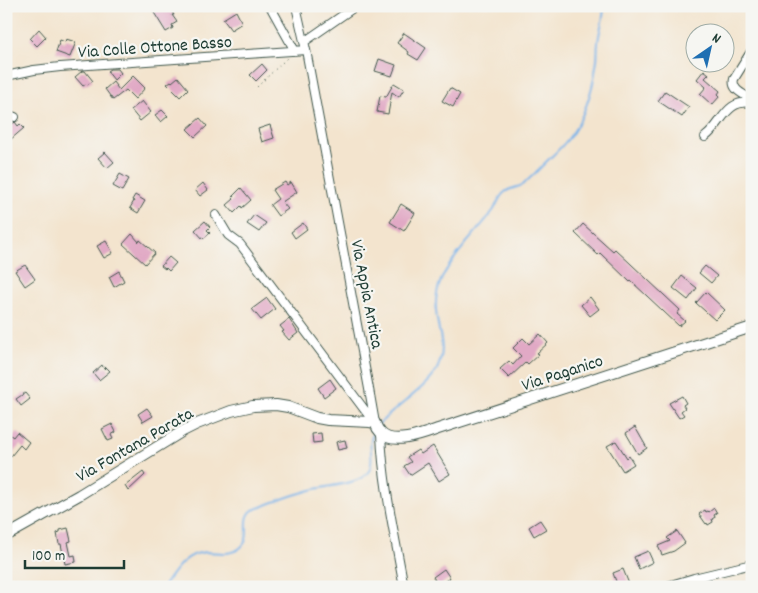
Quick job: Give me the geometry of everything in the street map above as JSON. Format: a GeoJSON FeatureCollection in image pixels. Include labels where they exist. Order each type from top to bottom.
{"type":"FeatureCollection","features":[{"type":"Feature","properties":{"kind":"street"},"geometry":{"type":"LineString","coordinates":[[270,6],[295,51]]}},
{"type":"Feature","properties":{"kind":"street","name":"Via Appia Antica"},"geometry":{"type":"LineString","coordinates":[[296,6],[374,423],[381,434],[386,482],[404,587]]}},
{"type":"Feature","properties":{"kind":"street","name":"Via Colle Ottone Basso"},"geometry":{"type":"LineString","coordinates":[[6,76],[60,67],[295,51],[305,46],[356,6]]}},
{"type":"Feature","properties":{"kind":"street"},"geometry":{"type":"LineString","coordinates":[[752,50],[734,79],[733,84],[736,89],[752,101]]}},
{"type":"Feature","properties":{"kind":"street"},"geometry":{"type":"LineString","coordinates":[[705,137],[733,106],[741,102],[752,101]]}},
{"type":"Feature","properties":{"kind":"street"},"geometry":{"type":"LineString","coordinates":[[6,114],[15,117]]}},
{"type":"Feature","properties":{"kind":"street"},"geometry":{"type":"LineString","coordinates":[[216,215],[228,234],[240,244],[374,423]]}},
{"type":"Feature","properties":{"kind":"street","name":"Via Paganico"},"geometry":{"type":"LineString","coordinates":[[381,434],[398,439],[428,433],[752,327]]}},
{"type":"Feature","properties":{"kind":"street"},"geometry":{"type":"LineString","coordinates":[[360,404],[371,399]]}},
{"type":"Feature","properties":{"kind":"street","name":"Via Fontana Parata"},"geometry":{"type":"LineString","coordinates":[[6,536],[73,499],[188,428],[231,412],[253,406],[276,405],[292,408],[324,419],[374,423]]}},
{"type":"Feature","properties":{"kind":"street"},"geometry":{"type":"LineString","coordinates":[[664,587],[752,564]]}},
{"type":"Feature","properties":{"kind":"path"},"geometry":{"type":"LineString","coordinates":[[257,87],[295,51]]}},
{"type":"Feature","properties":{"kind":"building"},"geometry":{"type":"Polygon","coordinates":[[[161,6],[176,6],[171,10],[177,22],[172,25],[173,28],[166,32],[153,11],[161,6]]]}},
{"type":"Feature","properties":{"kind":"building"},"geometry":{"type":"Polygon","coordinates":[[[236,11],[242,23],[231,30],[223,19],[236,11]]]}},
{"type":"Feature","properties":{"kind":"building"},"geometry":{"type":"Polygon","coordinates":[[[39,29],[46,37],[37,46],[30,39],[39,29]]]}},
{"type":"Feature","properties":{"kind":"building"},"geometry":{"type":"Polygon","coordinates":[[[404,33],[426,48],[418,60],[408,54],[409,52],[397,43],[404,33]]]}},
{"type":"Feature","properties":{"kind":"building"},"geometry":{"type":"Polygon","coordinates":[[[66,39],[76,42],[70,57],[56,52],[60,40],[65,42],[66,39]]]}},
{"type":"Feature","properties":{"kind":"building"},"geometry":{"type":"Polygon","coordinates":[[[379,59],[396,65],[392,76],[375,71],[379,59]]]}},
{"type":"Feature","properties":{"kind":"building"},"geometry":{"type":"Polygon","coordinates":[[[262,64],[267,70],[256,81],[250,75],[262,64]]]}},
{"type":"Feature","properties":{"kind":"building"},"geometry":{"type":"Polygon","coordinates":[[[118,69],[121,73],[114,80],[107,71],[118,69]]]}},
{"type":"Feature","properties":{"kind":"building"},"geometry":{"type":"Polygon","coordinates":[[[82,71],[85,71],[93,81],[83,86],[75,77],[82,71]]]}},
{"type":"Feature","properties":{"kind":"building"},"geometry":{"type":"Polygon","coordinates":[[[702,72],[706,72],[709,74],[705,78],[720,91],[718,94],[720,96],[712,105],[700,94],[706,87],[697,79],[702,72]]]}},
{"type":"Feature","properties":{"kind":"building"},"geometry":{"type":"Polygon","coordinates":[[[133,76],[145,88],[135,99],[126,90],[113,100],[105,89],[113,82],[119,90],[133,76]]]}},
{"type":"Feature","properties":{"kind":"building"},"geometry":{"type":"Polygon","coordinates":[[[178,77],[188,89],[180,97],[167,84],[178,77]]]}},
{"type":"Feature","properties":{"kind":"building"},"geometry":{"type":"Polygon","coordinates":[[[394,83],[404,89],[399,97],[392,92],[388,114],[377,112],[380,96],[386,97],[394,83]]]}},
{"type":"Feature","properties":{"kind":"building"},"geometry":{"type":"Polygon","coordinates":[[[450,88],[460,94],[453,107],[442,101],[450,88]]]}},
{"type":"Feature","properties":{"kind":"building"},"geometry":{"type":"Polygon","coordinates":[[[665,91],[689,107],[682,117],[658,101],[665,91]]]}},
{"type":"Feature","properties":{"kind":"building"},"geometry":{"type":"Polygon","coordinates":[[[142,101],[151,112],[140,121],[131,110],[142,101]]]}},
{"type":"Feature","properties":{"kind":"building"},"geometry":{"type":"Polygon","coordinates":[[[162,110],[168,116],[161,122],[155,115],[162,110]]]}},
{"type":"Feature","properties":{"kind":"building"},"geometry":{"type":"Polygon","coordinates":[[[200,118],[207,126],[195,137],[187,129],[200,118]]]}},
{"type":"Feature","properties":{"kind":"building"},"geometry":{"type":"Polygon","coordinates":[[[6,120],[12,124],[15,122],[18,126],[20,124],[24,128],[10,140],[7,137],[9,134],[6,130],[6,120]]]}},
{"type":"Feature","properties":{"kind":"building"},"geometry":{"type":"Polygon","coordinates":[[[270,125],[274,138],[262,142],[258,129],[270,125]]]}},
{"type":"Feature","properties":{"kind":"building"},"geometry":{"type":"Polygon","coordinates":[[[105,152],[114,162],[107,168],[98,158],[105,152]]]}},
{"type":"Feature","properties":{"kind":"building"},"geometry":{"type":"Polygon","coordinates":[[[120,174],[129,179],[122,191],[113,186],[120,174]]]}},
{"type":"Feature","properties":{"kind":"building"},"geometry":{"type":"Polygon","coordinates":[[[285,182],[287,185],[291,182],[297,192],[282,202],[288,209],[278,216],[270,205],[278,199],[272,190],[285,182]]]}},
{"type":"Feature","properties":{"kind":"building"},"geometry":{"type":"Polygon","coordinates":[[[203,183],[208,190],[200,196],[195,190],[203,183]]]}},
{"type":"Feature","properties":{"kind":"building"},"geometry":{"type":"Polygon","coordinates":[[[241,188],[251,200],[234,213],[227,205],[234,199],[232,197],[241,188]]]}},
{"type":"Feature","properties":{"kind":"building"},"geometry":{"type":"Polygon","coordinates":[[[135,195],[145,201],[138,213],[130,208],[135,195]]]}},
{"type":"Feature","properties":{"kind":"building"},"geometry":{"type":"Polygon","coordinates":[[[401,204],[415,213],[404,231],[390,222],[401,204]]]}},
{"type":"Feature","properties":{"kind":"building"},"geometry":{"type":"Polygon","coordinates":[[[254,215],[266,223],[259,232],[247,224],[254,215]]]}},
{"type":"Feature","properties":{"kind":"building"},"geometry":{"type":"Polygon","coordinates":[[[205,221],[210,227],[207,230],[210,233],[203,239],[195,230],[205,221]]]}},
{"type":"Feature","properties":{"kind":"building"},"geometry":{"type":"Polygon","coordinates":[[[303,223],[307,229],[295,238],[291,232],[303,223]]]}},
{"type":"Feature","properties":{"kind":"building"},"geometry":{"type":"Polygon","coordinates":[[[583,224],[613,251],[615,249],[680,310],[677,314],[685,321],[679,326],[600,253],[598,255],[575,233],[583,224]]]}},
{"type":"Feature","properties":{"kind":"building"},"geometry":{"type":"Polygon","coordinates":[[[132,234],[139,242],[140,240],[155,253],[145,264],[123,244],[132,234]]]}},
{"type":"Feature","properties":{"kind":"building"},"geometry":{"type":"Polygon","coordinates":[[[106,241],[113,253],[104,258],[97,246],[106,241]]]}},
{"type":"Feature","properties":{"kind":"building"},"geometry":{"type":"Polygon","coordinates":[[[169,257],[176,263],[169,271],[161,266],[169,257]]]}},
{"type":"Feature","properties":{"kind":"building"},"geometry":{"type":"Polygon","coordinates":[[[25,265],[35,279],[25,286],[15,271],[25,265]]]}},
{"type":"Feature","properties":{"kind":"building"},"geometry":{"type":"Polygon","coordinates":[[[705,266],[717,276],[711,283],[699,273],[705,266]]]}},
{"type":"Feature","properties":{"kind":"building"},"geometry":{"type":"Polygon","coordinates":[[[119,271],[124,281],[114,287],[109,277],[119,271]]]}},
{"type":"Feature","properties":{"kind":"building"},"geometry":{"type":"Polygon","coordinates":[[[682,276],[697,288],[688,300],[673,288],[682,276]]]}},
{"type":"Feature","properties":{"kind":"building"},"geometry":{"type":"Polygon","coordinates":[[[706,292],[725,310],[715,320],[696,303],[706,292]]]}},
{"type":"Feature","properties":{"kind":"building"},"geometry":{"type":"Polygon","coordinates":[[[590,297],[599,309],[590,316],[581,305],[590,297]]]}},
{"type":"Feature","properties":{"kind":"building"},"geometry":{"type":"Polygon","coordinates":[[[267,298],[275,309],[261,320],[252,309],[267,298]]]}},
{"type":"Feature","properties":{"kind":"building"},"geometry":{"type":"Polygon","coordinates":[[[289,319],[298,333],[289,340],[282,332],[284,331],[280,326],[289,319]]]}},
{"type":"Feature","properties":{"kind":"building"},"geometry":{"type":"Polygon","coordinates":[[[540,334],[548,343],[528,364],[526,362],[509,378],[500,369],[509,361],[513,365],[521,356],[513,348],[523,338],[529,344],[540,334]]]}},
{"type":"Feature","properties":{"kind":"building"},"geometry":{"type":"Polygon","coordinates":[[[102,365],[104,369],[106,367],[110,371],[99,380],[93,373],[102,365]]]}},
{"type":"Feature","properties":{"kind":"building"},"geometry":{"type":"Polygon","coordinates":[[[330,379],[336,388],[324,397],[318,388],[330,379]]]}},
{"type":"Feature","properties":{"kind":"building"},"geometry":{"type":"Polygon","coordinates":[[[25,393],[30,399],[21,406],[16,399],[25,393]]]}},
{"type":"Feature","properties":{"kind":"building"},"geometry":{"type":"Polygon","coordinates":[[[682,396],[686,403],[683,405],[685,408],[681,411],[684,415],[679,418],[669,403],[682,396]]]}},
{"type":"Feature","properties":{"kind":"building"},"geometry":{"type":"Polygon","coordinates":[[[147,408],[153,416],[143,422],[138,414],[147,408]]]}},
{"type":"Feature","properties":{"kind":"building"},"geometry":{"type":"Polygon","coordinates":[[[112,424],[116,432],[111,435],[113,439],[108,441],[102,429],[112,424]]]}},
{"type":"Feature","properties":{"kind":"building"},"geometry":{"type":"Polygon","coordinates":[[[635,427],[647,448],[638,454],[626,433],[635,427]]]}},
{"type":"Feature","properties":{"kind":"building"},"geometry":{"type":"Polygon","coordinates":[[[17,432],[29,442],[24,449],[20,445],[11,456],[6,452],[6,437],[9,434],[13,437],[17,432]]]}},
{"type":"Feature","properties":{"kind":"building"},"geometry":{"type":"Polygon","coordinates":[[[321,433],[322,442],[313,443],[312,434],[321,433]]]}},
{"type":"Feature","properties":{"kind":"building"},"geometry":{"type":"Polygon","coordinates":[[[345,440],[347,448],[338,450],[336,442],[345,440]]]}},
{"type":"Feature","properties":{"kind":"building"},"geometry":{"type":"Polygon","coordinates":[[[616,441],[627,458],[629,456],[634,464],[623,471],[607,446],[616,441]]]}},
{"type":"Feature","properties":{"kind":"building"},"geometry":{"type":"Polygon","coordinates":[[[433,446],[450,474],[439,481],[428,463],[410,475],[404,466],[411,462],[407,457],[418,450],[421,454],[433,446]]]}},
{"type":"Feature","properties":{"kind":"building"},"geometry":{"type":"Polygon","coordinates":[[[143,472],[145,475],[128,491],[125,486],[143,472]]]}},
{"type":"Feature","properties":{"kind":"building"},"geometry":{"type":"Polygon","coordinates":[[[714,508],[717,513],[712,519],[713,522],[708,525],[699,514],[705,510],[709,512],[714,508]]]}},
{"type":"Feature","properties":{"kind":"building"},"geometry":{"type":"Polygon","coordinates":[[[540,520],[546,529],[534,536],[529,527],[540,520]]]}},
{"type":"Feature","properties":{"kind":"building"},"geometry":{"type":"Polygon","coordinates":[[[68,528],[71,541],[68,542],[71,556],[75,555],[76,562],[65,564],[57,533],[68,528]]]}},
{"type":"Feature","properties":{"kind":"building"},"geometry":{"type":"Polygon","coordinates":[[[677,531],[685,543],[674,551],[662,555],[658,546],[670,541],[667,538],[677,531]]]}},
{"type":"Feature","properties":{"kind":"building"},"geometry":{"type":"Polygon","coordinates":[[[648,551],[653,562],[639,569],[634,557],[648,551]]]}},
{"type":"Feature","properties":{"kind":"building"},"geometry":{"type":"Polygon","coordinates":[[[444,569],[450,578],[439,586],[433,577],[444,569]]]}},
{"type":"Feature","properties":{"kind":"building"},"geometry":{"type":"Polygon","coordinates":[[[623,569],[629,584],[618,587],[613,573],[623,569]]]}},
{"type":"Feature","properties":{"kind":"waterway"},"geometry":{"type":"LineString","coordinates":[[379,424],[426,383],[437,369],[442,354],[437,318],[437,296],[440,282],[449,266],[493,211],[503,194],[522,185],[531,178],[565,142],[578,123],[586,105],[597,63],[604,6]]}},
{"type":"Feature","properties":{"kind":"waterway"},"geometry":{"type":"LineString","coordinates":[[163,587],[186,559],[199,553],[228,553],[240,548],[246,539],[247,518],[253,510],[299,493],[347,483],[364,476],[371,466],[371,441],[375,430]]}}]}
